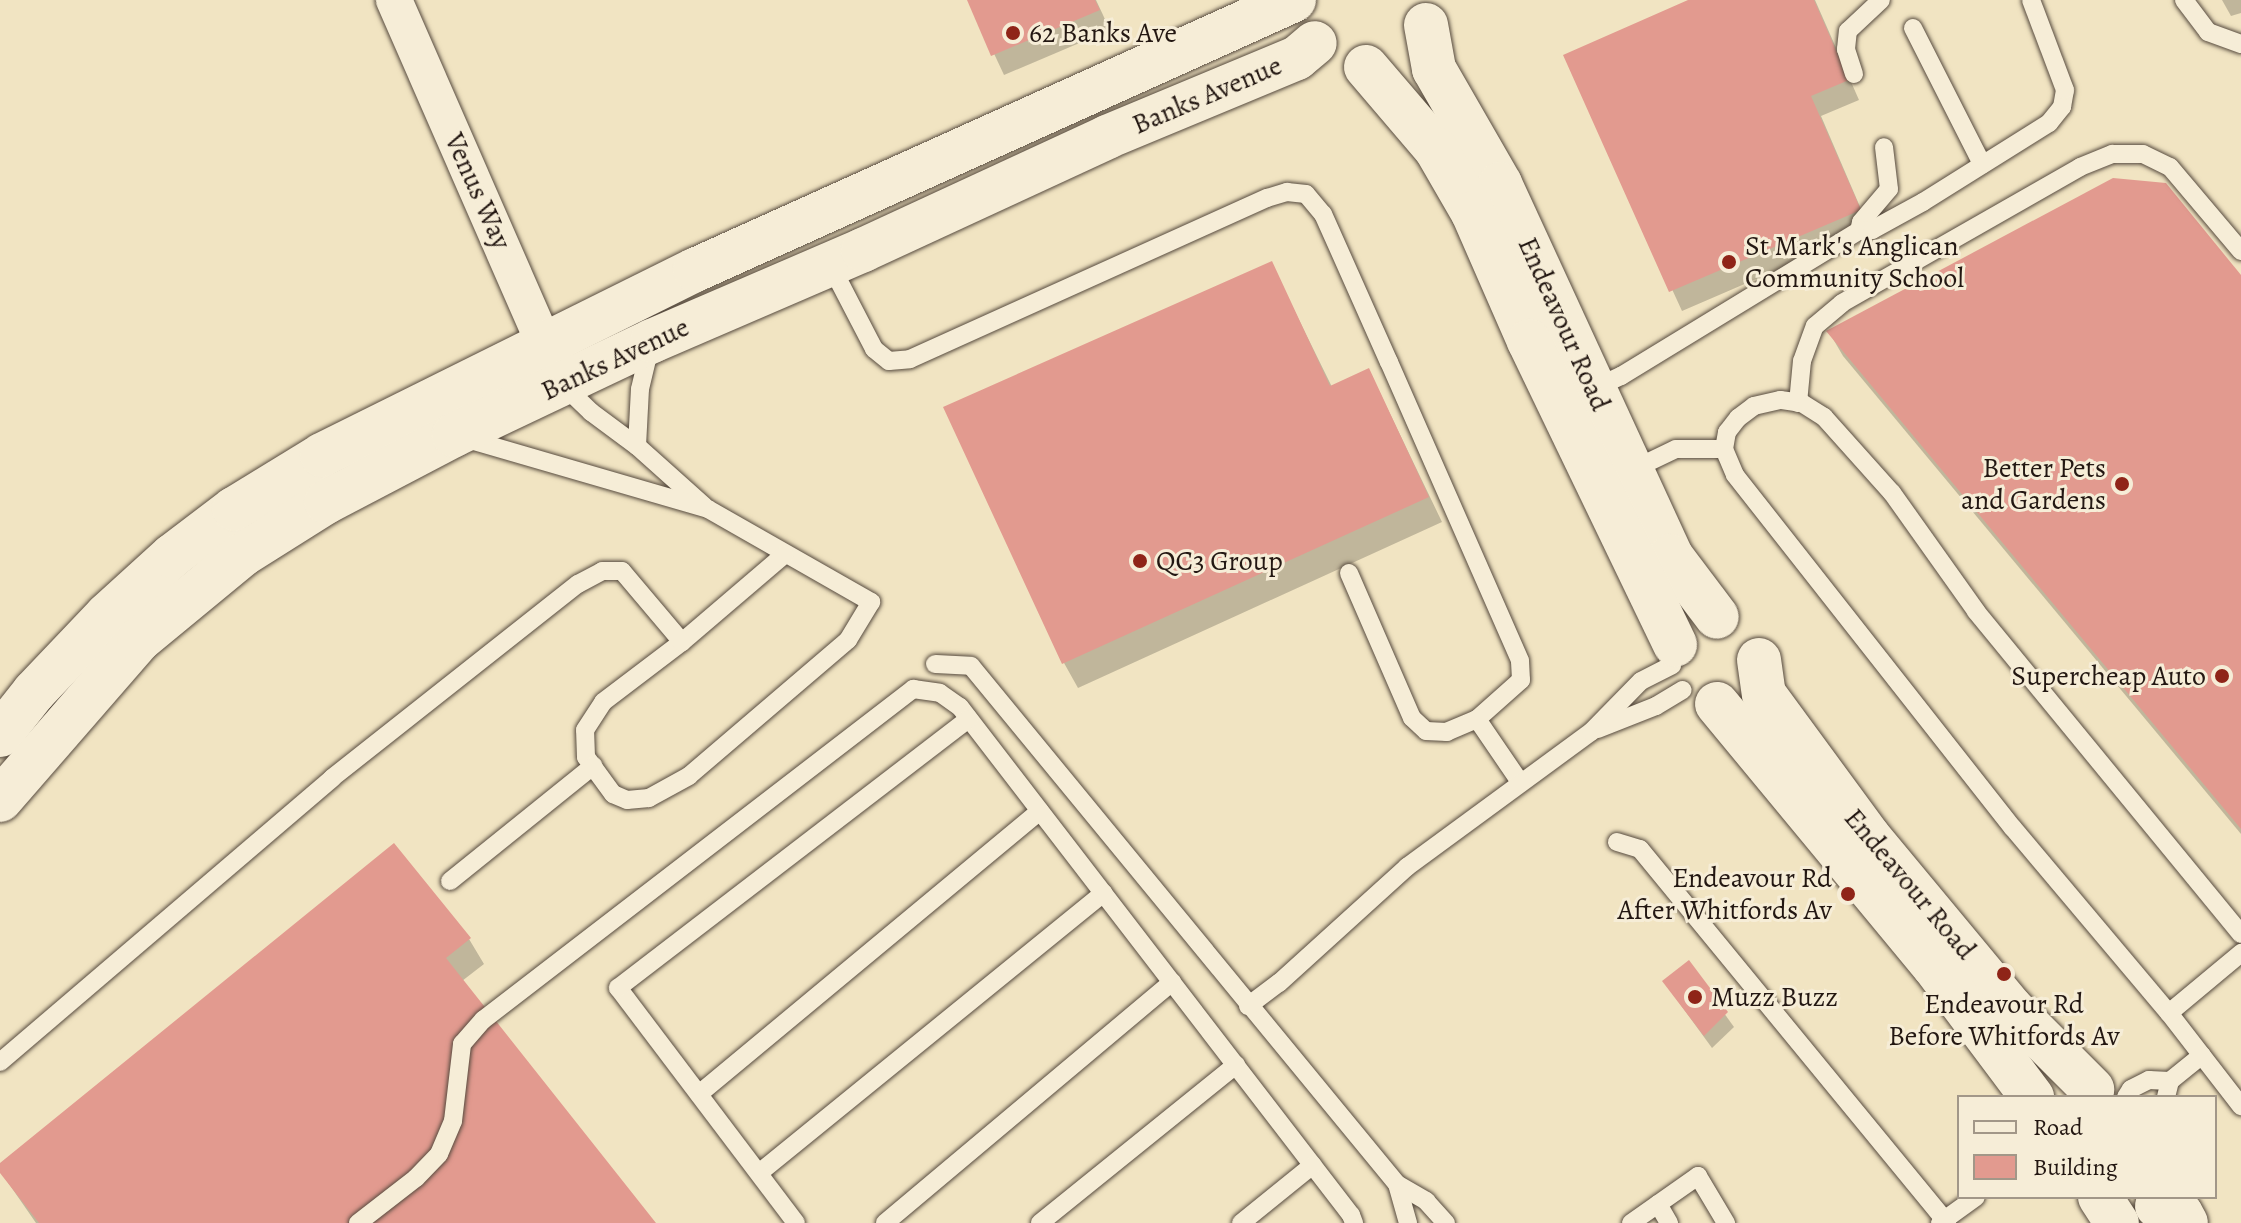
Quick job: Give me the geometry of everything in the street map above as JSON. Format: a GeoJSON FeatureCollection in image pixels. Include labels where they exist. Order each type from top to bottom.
{"type":"FeatureCollection","features":[{"type":"Feature","properties":{"kind":"street","name":"Venus Way"},"geometry":{"type":"LineString","coordinates":[[394,0],[553,364]]}},
{"type":"Feature","properties":{"kind":"street","name":"Banks Avenue"},"geometry":{"type":"LineString","coordinates":[[0,800],[139,640],[242,555],[326,502],[454,435],[553,364],[695,270],[1294,0]]}},
{"type":"Feature","properties":{"kind":"street"},"geometry":{"type":"LineString","coordinates":[[1300,0],[1305,26],[1315,43],[1332,58],[1366,67],[1388,63],[1407,52],[1428,13]]}},
{"type":"Feature","properties":{"kind":"street","name":"Endeavour Road"},"geometry":{"type":"LineString","coordinates":[[1428,13],[1434,69],[1500,184],[1592,389],[1615,478],[1687,676],[1934,966],[2031,1095]]}},
{"type":"Feature","properties":{"kind":"street","name":"Banks Avenue"},"geometry":{"type":"LineString","coordinates":[[0,735],[34,692],[107,615],[172,556],[234,509],[322,455],[553,364],[652,341],[830,264],[1107,137],[1297,58],[1315,43]]}},
{"type":"Feature","properties":{"kind":"street","name":"Endeavour Road"},"geometry":{"type":"LineString","coordinates":[[1366,67],[1436,149],[1615,478],[1717,617]]}},
{"type":"Feature","properties":{"kind":"street"},"geometry":{"type":"LineString","coordinates":[[1717,617],[1747,630],[1756,644],[1759,660],[1756,677],[1747,690],[1733,700],[1687,676],[1688,626],[1717,617]]}},
{"type":"Feature","properties":{"kind":"street","name":"Endeavour Road"},"geometry":{"type":"LineString","coordinates":[[1759,660],[1764,694],[1869,837],[2011,1008],[2098,1095]]}},
{"type":"Feature","properties":{"kind":"street"},"geometry":{"type":"LineString","coordinates":[[2101,1199],[2117,1223]]}},
{"type":"Feature","properties":{"kind":"lane"},"geometry":{"type":"LineString","coordinates":[[1854,74],[1846,49],[1848,31],[1881,0]]}},
{"type":"Feature","properties":{"kind":"lane"},"geometry":{"type":"LineString","coordinates":[[1592,389],[1621,376],[1859,231],[1872,230],[1923,202],[2049,123],[2062,107],[2065,90],[2031,0]]}},
{"type":"Feature","properties":{"kind":"lane"},"geometry":{"type":"LineString","coordinates":[[2184,0],[2208,32],[2241,44]]}},
{"type":"Feature","properties":{"kind":"lane"},"geometry":{"type":"LineString","coordinates":[[1913,28],[1982,164]]}},
{"type":"Feature","properties":{"kind":"lane"},"geometry":{"type":"LineString","coordinates":[[1859,231],[1861,222],[1889,189],[1884,147]]}},
{"type":"Feature","properties":{"kind":"lane"},"geometry":{"type":"LineString","coordinates":[[1798,403],[1802,361],[1815,326],[1842,303],[2080,167],[2112,154],[2143,154],[2170,167],[2241,251]]}},
{"type":"Feature","properties":{"kind":"lane"},"geometry":{"type":"LineString","coordinates":[[830,264],[874,349],[889,361],[910,359],[1267,198],[1287,192],[1306,194],[1323,214],[1520,661],[1521,680],[1477,719],[1447,732],[1426,731],[1412,718],[1349,573]]}},
{"type":"Feature","properties":{"kind":"lane"},"geometry":{"type":"LineString","coordinates":[[637,446],[640,389],[652,341]]}},
{"type":"Feature","properties":{"kind":"lane"},"geometry":{"type":"LineString","coordinates":[[553,364],[591,412],[637,446],[708,509],[871,602],[848,640],[689,776],[649,798],[627,800],[613,794],[586,757],[585,730],[603,702],[682,642],[784,555]]}},
{"type":"Feature","properties":{"kind":"lane"},"geometry":{"type":"LineString","coordinates":[[2241,934],[1976,611],[1892,493],[1824,417],[1798,403],[1780,400],[1754,406],[1738,418],[1727,432],[1724,449],[1735,475],[1794,554],[2013,828],[2202,1055],[2234,1084],[2241,1106]]}},
{"type":"Feature","properties":{"kind":"lane"},"geometry":{"type":"LineString","coordinates":[[454,435],[708,509]]}},
{"type":"Feature","properties":{"kind":"lane"},"geometry":{"type":"LineString","coordinates":[[1615,478],[1676,449],[1724,449]]}},
{"type":"Feature","properties":{"kind":"lane"},"geometry":{"type":"LineString","coordinates":[[0,1062],[332,778],[578,584],[602,571],[622,571],[682,642]]}},
{"type":"Feature","properties":{"kind":"lane"},"geometry":{"type":"LineString","coordinates":[[935,664],[971,666],[1397,1184],[1426,1201],[1446,1223]]}},
{"type":"Feature","properties":{"kind":"lane"},"geometry":{"type":"LineString","coordinates":[[1591,732],[1656,706],[1687,676]]}},
{"type":"Feature","properties":{"kind":"lane"},"geometry":{"type":"LineString","coordinates":[[1248,1006],[1279,983],[1407,867],[1591,732],[1641,681],[1687,676]]}},
{"type":"Feature","properties":{"kind":"lane"},"geometry":{"type":"LineString","coordinates":[[358,1223],[416,1178],[439,1154],[453,1121],[462,1044],[483,1020],[913,689],[940,693],[960,707],[1313,1165],[1354,1223]]}},
{"type":"Feature","properties":{"kind":"lane"},"geometry":{"type":"LineString","coordinates":[[796,1223],[618,988],[969,719]]}},
{"type":"Feature","properties":{"kind":"lane"},"geometry":{"type":"LineString","coordinates":[[1477,719],[1520,782]]}},
{"type":"Feature","properties":{"kind":"lane"},"geometry":{"type":"LineString","coordinates":[[450,881],[593,766]]}},
{"type":"Feature","properties":{"kind":"lane"},"geometry":{"type":"LineString","coordinates":[[699,1094],[1040,811]]}},
{"type":"Feature","properties":{"kind":"lane"},"geometry":{"type":"LineString","coordinates":[[1617,842],[1640,849],[1944,1222],[1973,1199]]}},
{"type":"Feature","properties":{"kind":"lane"},"geometry":{"type":"LineString","coordinates":[[759,1173],[1103,893]]}},
{"type":"Feature","properties":{"kind":"lane"},"geometry":{"type":"LineString","coordinates":[[2169,1013],[2241,953]]}},
{"type":"Feature","properties":{"kind":"lane"},"geometry":{"type":"LineString","coordinates":[[885,1223],[1172,982]]}},
{"type":"Feature","properties":{"kind":"lane"},"geometry":{"type":"LineString","coordinates":[[2098,1095],[2131,1089],[2149,1080],[2168,1089],[2202,1055]]}},
{"type":"Feature","properties":{"kind":"lane"},"geometry":{"type":"LineString","coordinates":[[1040,1223],[1236,1065]]}},
{"type":"Feature","properties":{"kind":"lane"},"geometry":{"type":"LineString","coordinates":[[1241,1223],[1313,1165]]}},
{"type":"Feature","properties":{"kind":"lane"},"geometry":{"type":"LineString","coordinates":[[1633,1222],[1698,1176],[1726,1223]]}},
{"type":"Feature","properties":{"kind":"lane"},"geometry":{"type":"LineString","coordinates":[[1397,1184],[1408,1223]]}},
{"type":"Feature","properties":{"kind":"lane"},"geometry":{"type":"LineString","coordinates":[[1658,1204],[1669,1223]]}},
{"type":"Feature","properties":{"kind":"building","name":"62 Banks Ave"},"geometry":{"type":"Polygon","coordinates":[[[967,0],[1095,0],[1100,10],[991,56],[967,0]]]}},
{"type":"Feature","properties":{"kind":"building"},"geometry":{"type":"Polygon","coordinates":[[[1688,0],[1814,0],[1849,80],[1811,96],[1861,210],[1669,292],[1563,55],[1688,0]]]}},
{"type":"Feature","properties":{"kind":"building"},"geometry":{"type":"Polygon","coordinates":[[[2113,178],[2166,183],[2241,275],[2241,829],[1826,331],[2113,178]]]}},
{"type":"Feature","properties":{"kind":"building"},"geometry":{"type":"Polygon","coordinates":[[[1272,261],[1330,386],[1369,368],[1429,497],[1062,664],[943,407],[1272,261]]]}},
{"type":"Feature","properties":{"kind":"building"},"geometry":{"type":"Polygon","coordinates":[[[394,843],[471,938],[446,958],[656,1223],[39,1223],[0,1173],[0,1163],[394,843]]]}},
{"type":"Feature","properties":{"kind":"building","name":"Muzz Buzz"},"geometry":{"type":"Polygon","coordinates":[[[1689,960],[1728,1012],[1704,1036],[1662,981],[1689,960]]]}},
{"type":"Feature","properties":{"kind":"place","name":"62 Banks Ave"},"geometry":{"type":"Point","coordinates":[1013,33]}},
{"type":"Feature","properties":{"kind":"place","name":"St Mark's Anglican Community School"},"geometry":{"type":"Point","coordinates":[1729,262]}},
{"type":"Feature","properties":{"kind":"place","name":"Better Pets and Gardens"},"geometry":{"type":"Point","coordinates":[2122,484]}},
{"type":"Feature","properties":{"kind":"place","name":"QC3 Group"},"geometry":{"type":"Point","coordinates":[1140,561]}},
{"type":"Feature","properties":{"kind":"place","name":"Supercheap Auto"},"geometry":{"type":"Point","coordinates":[2222,676]}},
{"type":"Feature","properties":{"kind":"place","name":"Endeavour Rd After Whitfords Av"},"geometry":{"type":"Point","coordinates":[1848,894]}},
{"type":"Feature","properties":{"kind":"place","name":"Endeavour Rd Before Whitfords Av"},"geometry":{"type":"Point","coordinates":[2004,974]}},
{"type":"Feature","properties":{"kind":"place","name":"Muzz Buzz"},"geometry":{"type":"Point","coordinates":[1695,997]}}]}
